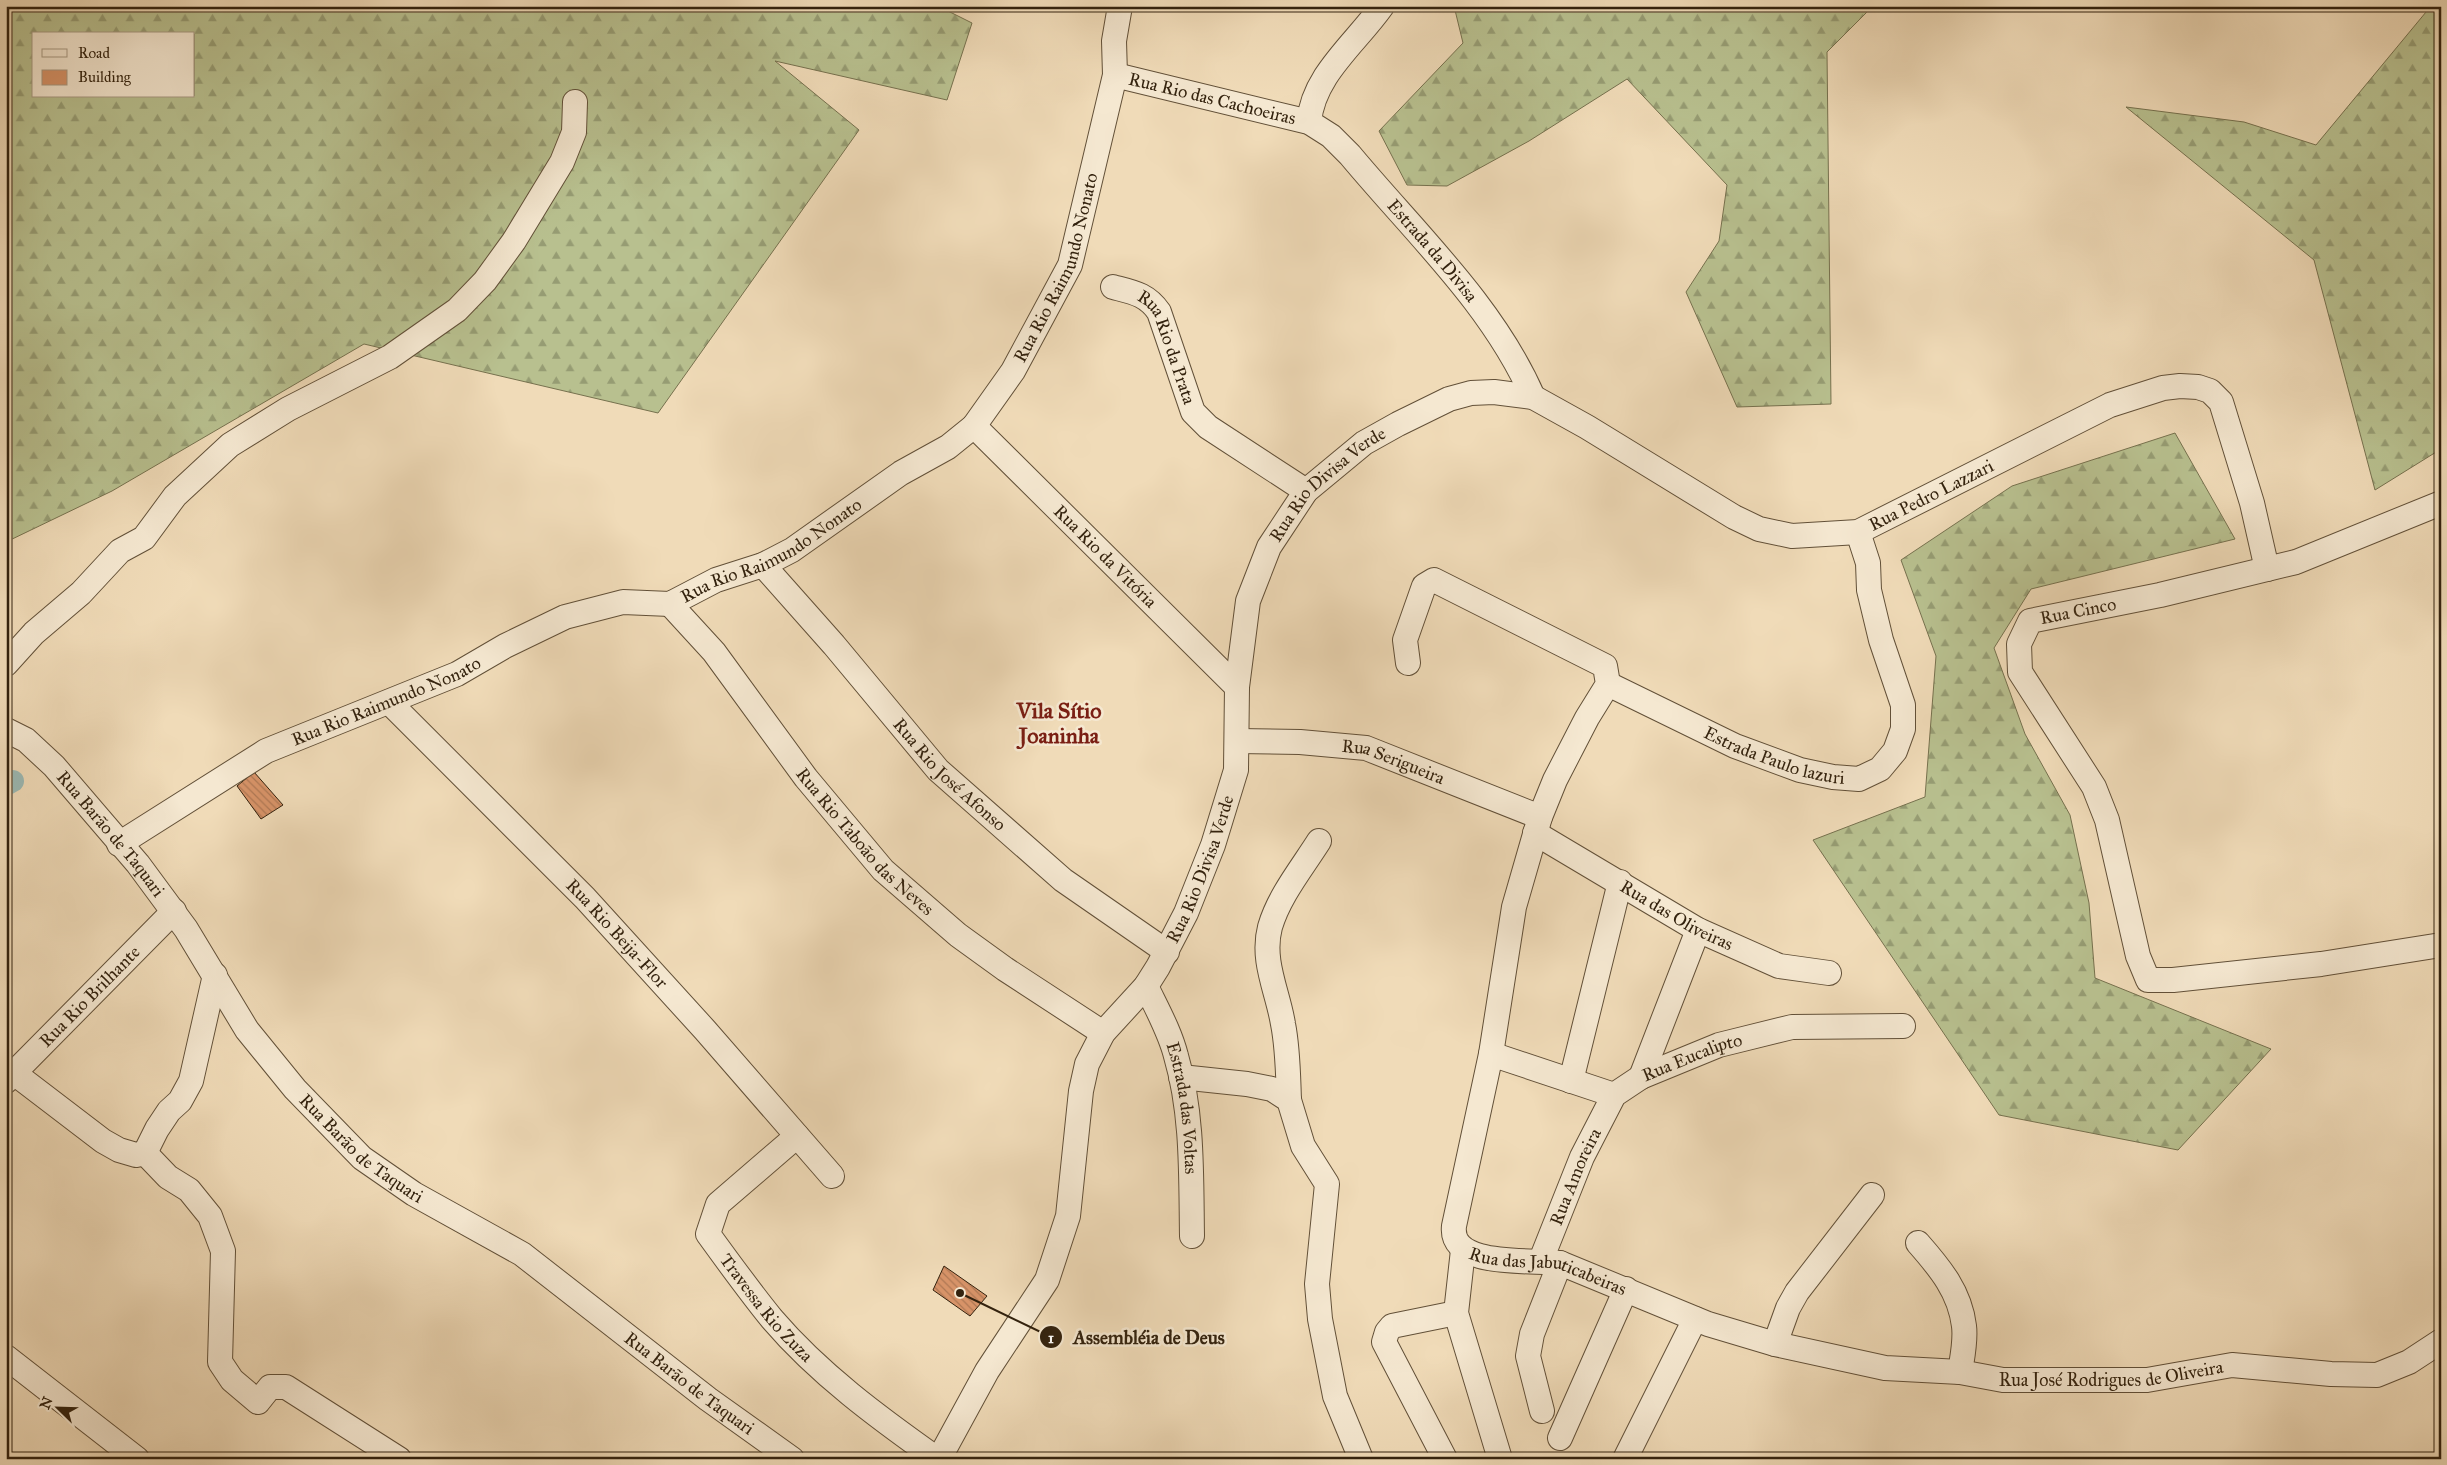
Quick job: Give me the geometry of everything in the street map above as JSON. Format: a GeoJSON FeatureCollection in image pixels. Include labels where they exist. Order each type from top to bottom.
{"type":"FeatureCollection","features":[{"type":"Feature","properties":{"kind":"street","name":"Rua Rio Raimundo Nonato"},"geometry":{"type":"LineString","coordinates":[[119,844],[266,751],[457,674],[505,646],[565,617],[623,602],[670,604],[716,580],[763,565],[792,550],[901,473],[948,447],[974,426],[1013,371],[1070,265],[1115,75],[1114,41],[1120,6]]}},
{"type":"Feature","properties":{"kind":"street"},"geometry":{"type":"LineString","coordinates":[[1309,122],[1311,105],[1318,88],[1382,6]]}},
{"type":"Feature","properties":{"kind":"street","name":"Rua Rio das Cachoeiras"},"geometry":{"type":"LineString","coordinates":[[1115,75],[1309,122]]}},
{"type":"Feature","properties":{"kind":"street"},"geometry":{"type":"LineString","coordinates":[[6,664],[34,633],[81,593],[120,551],[144,538],[175,496],[230,445],[288,409],[390,357],[457,310],[485,281],[514,242],[562,162],[574,132],[576,102]]}},
{"type":"Feature","properties":{"kind":"street","name":"Estrada da Divisa"},"geometry":{"type":"LineString","coordinates":[[1309,122],[1331,136],[1350,155],[1472,297],[1510,353],[1534,397]]}},
{"type":"Feature","properties":{"kind":"street","name":"Rua Rio da Prata"},"geometry":{"type":"LineString","coordinates":[[1113,287],[1137,293],[1151,300],[1159,312],[1193,412],[1203,422],[1306,491]]}},
{"type":"Feature","properties":{"kind":"street","name":"Rua Pedro Lazzari"},"geometry":{"type":"LineString","coordinates":[[1534,397],[1587,427],[1734,517],[1759,528],[1792,536],[1858,532],[2110,405],[2163,388],[2198,387],[2210,391],[2221,402],[2247,485],[2267,569]]}},
{"type":"Feature","properties":{"kind":"street","name":"Rua Rio Divisa Verde"},"geometry":{"type":"LineString","coordinates":[[938,1459],[982,1379],[1047,1280],[1068,1216],[1081,1091],[1087,1064],[1103,1033],[1146,986],[1167,952],[1186,913],[1225,808],[1236,770],[1238,687],[1248,601],[1269,547],[1306,491],[1364,443],[1449,399],[1471,393],[1494,392],[1534,397]]}},
{"type":"Feature","properties":{"kind":"street","name":"Rua Rio da Vitória"},"geometry":{"type":"LineString","coordinates":[[974,426],[1238,687]]}},
{"type":"Feature","properties":{"kind":"street","name":"Rua Cinco"},"geometry":{"type":"LineString","coordinates":[[2441,503],[2296,562],[2160,595],[2030,620],[2019,644],[2020,672],[2097,795],[2107,820],[2138,956],[2148,980],[2173,980],[2321,964],[2441,945]]}},
{"type":"Feature","properties":{"kind":"street","name":"Estrada Paulo lazuri"},"geometry":{"type":"LineString","coordinates":[[1608,684],[1735,746],[1800,770],[1833,778],[1859,779],[1880,769],[1895,751],[1903,729],[1903,705],[1881,640],[1869,590],[1868,564],[1858,532]]}},
{"type":"Feature","properties":{"kind":"street","name":"Rua Rio José Afonso"},"geometry":{"type":"LineString","coordinates":[[763,565],[834,645],[938,770],[1063,880],[1167,952]]}},
{"type":"Feature","properties":{"kind":"street"},"geometry":{"type":"LineString","coordinates":[[1408,663],[1405,640],[1424,586],[1434,580],[1605,666],[1608,684],[1569,754],[1537,825],[1514,907],[1491,1054],[1614,1095]]}},
{"type":"Feature","properties":{"kind":"street","name":"Rua Rio Taboão das Neves"},"geometry":{"type":"LineString","coordinates":[[670,604],[714,652],[806,778],[883,870],[958,935],[1005,970],[1103,1033]]}},
{"type":"Feature","properties":{"kind":"street","name":"Rua Rio Beija-Flor"},"geometry":{"type":"LineString","coordinates":[[389,702],[585,898],[705,1030],[832,1176]]}},
{"type":"Feature","properties":{"kind":"street","name":"Rua Barão de Taquari"},"geometry":{"type":"LineString","coordinates":[[16,735],[85,801],[174,912],[253,1037],[294,1089],[362,1158],[414,1194],[522,1254],[708,1399],[792,1459]]}},
{"type":"Feature","properties":{"kind":"street","name":"Rua Serigueira"},"geometry":{"type":"LineString","coordinates":[[1237,741],[1300,742],[1366,748],[1537,825]]}},
{"type":"Feature","properties":{"kind":"street","name":"Rua das Oliveiras"},"geometry":{"type":"LineString","coordinates":[[1537,825],[1620,882],[1698,930],[1779,966],[1828,973]]}},
{"type":"Feature","properties":{"kind":"street"},"geometry":{"type":"LineString","coordinates":[[1319,841],[1280,902],[1270,928],[1268,954],[1271,982],[1283,1023],[1288,1061],[1289,1100],[1303,1146],[1327,1184],[1318,1284],[1320,1320],[1335,1396],[1361,1459]]}},
{"type":"Feature","properties":{"kind":"street"},"geometry":{"type":"LineString","coordinates":[[1570,1081],[1620,882]]}},
{"type":"Feature","properties":{"kind":"street","name":"Rua Rio Brilhante"},"geometry":{"type":"LineString","coordinates":[[10,1077],[174,912]]}},
{"type":"Feature","properties":{"kind":"street"},"geometry":{"type":"LineString","coordinates":[[1641,1077],[1698,930]]}},
{"type":"Feature","properties":{"kind":"street"},"geometry":{"type":"LineString","coordinates":[[145,1153],[157,1129],[169,1111],[180,1101],[191,1081],[215,975]]}},
{"type":"Feature","properties":{"kind":"street","name":"Estrada das Voltas"},"geometry":{"type":"LineString","coordinates":[[1146,986],[1164,1024],[1182,1077],[1190,1146],[1192,1236]]}},
{"type":"Feature","properties":{"kind":"street","name":"Rua Eucalipto"},"geometry":{"type":"LineString","coordinates":[[1614,1095],[1641,1077],[1719,1045],[1792,1027],[1903,1026]]}},
{"type":"Feature","properties":{"kind":"street","name":"Rua das Jabuticabeiras"},"geometry":{"type":"LineString","coordinates":[[1491,1054],[1454,1226],[1453,1235],[1457,1244],[1472,1255],[1520,1262],[1550,1262],[1626,1289],[1695,1318]]}},
{"type":"Feature","properties":{"kind":"street"},"geometry":{"type":"LineString","coordinates":[[10,1077],[103,1141],[119,1150],[136,1155],[145,1153]]}},
{"type":"Feature","properties":{"kind":"street"},"geometry":{"type":"LineString","coordinates":[[1182,1077],[1272,1089],[1289,1100]]}},
{"type":"Feature","properties":{"kind":"street","name":"Rua Amoreira"},"geometry":{"type":"LineString","coordinates":[[1542,1411],[1528,1356],[1532,1334],[1550,1262],[1582,1157],[1614,1095]]}},
{"type":"Feature","properties":{"kind":"street","name":"Travessa Rio Zuza"},"geometry":{"type":"LineString","coordinates":[[797,1136],[718,1204],[708,1234],[773,1320],[816,1363],[874,1415],[938,1459]]}},
{"type":"Feature","properties":{"kind":"street"},"geometry":{"type":"LineString","coordinates":[[145,1153],[168,1177],[189,1190],[210,1216],[223,1251],[220,1362],[232,1380],[258,1402],[270,1387],[286,1387],[399,1459]]}},
{"type":"Feature","properties":{"kind":"street"},"geometry":{"type":"LineString","coordinates":[[1776,1344],[1788,1308],[1797,1292],[1872,1195]]}},
{"type":"Feature","properties":{"kind":"street"},"geometry":{"type":"LineString","coordinates":[[1918,1243],[1945,1274],[1959,1303],[1964,1327],[1960,1372]]}},
{"type":"Feature","properties":{"kind":"street"},"geometry":{"type":"LineString","coordinates":[[1463,1250],[1456,1314],[1500,1459]]}},
{"type":"Feature","properties":{"kind":"street"},"geometry":{"type":"LineString","coordinates":[[1560,1438],[1626,1289]]}},
{"type":"Feature","properties":{"kind":"street"},"geometry":{"type":"LineString","coordinates":[[1445,1459],[1384,1342],[1387,1332],[1392,1326],[1456,1314]]}},
{"type":"Feature","properties":{"kind":"street"},"geometry":{"type":"LineString","coordinates":[[1625,1459],[1695,1318]]}},
{"type":"Feature","properties":{"kind":"street","name":"Rua José Rodrigues de Oliveira"},"geometry":{"type":"LineString","coordinates":[[1695,1318],[1776,1344],[1884,1368],[1960,1372],[2003,1380],[2147,1380],[2232,1365],[2331,1374],[2377,1375],[2409,1362],[2441,1341]]}},
{"type":"Feature","properties":{"kind":"street"},"geometry":{"type":"LineString","coordinates":[[6,1357],[137,1459]]}},
{"type":"Feature","properties":{"kind":"green space"},"geometry":{"type":"Polygon","coordinates":[[[6,6],[938,6],[972,23],[947,100],[775,61],[859,130],[658,413],[364,344],[112,491],[6,542],[6,6]]]}},
{"type":"Feature","properties":{"kind":"green space"},"geometry":{"type":"Polygon","coordinates":[[[1454,6],[1873,6],[1827,52],[1831,404],[1737,407],[1686,292],[1719,241],[1727,185],[1627,79],[1529,141],[1447,186],[1407,185],[1379,131],[1463,43],[1454,6]]]}},
{"type":"Feature","properties":{"kind":"green space"},"geometry":{"type":"Polygon","coordinates":[[[2431,6],[2441,6],[2441,449],[2375,490],[2314,260],[2126,107],[2244,122],[2316,145],[2431,6]]]}},
{"type":"Feature","properties":{"kind":"green space"},"geometry":{"type":"Polygon","coordinates":[[[2175,433],[2235,539],[2031,589],[1994,648],[2025,734],[2070,815],[2089,903],[2095,978],[2271,1049],[2178,1150],[1999,1115],[1813,840],[1925,797],[1936,656],[1901,560],[2012,486],[2175,433]]]}},
{"type":"Feature","properties":{"kind":"building"},"geometry":{"type":"Polygon","coordinates":[[[254,772],[283,805],[261,819],[237,786],[254,772]]]}},
{"type":"Feature","properties":{"kind":"building"},"geometry":{"type":"Polygon","coordinates":[[[944,1266],[987,1296],[970,1316],[933,1290],[944,1266]]]}},
{"type":"Feature","properties":{"kind":"waterway"},"geometry":{"type":"LineString","coordinates":[[6,785],[13,781]]}},
{"type":"Feature","properties":{"kind":"place","name":"Assembléia de Deus"},"geometry":{"type":"Point","coordinates":[960,1293]}},
{"type":"Feature","properties":{"kind":"district","name":"Vila Sítio Joaninha"},"geometry":{"type":"Point","coordinates":[1059,722]}}]}
